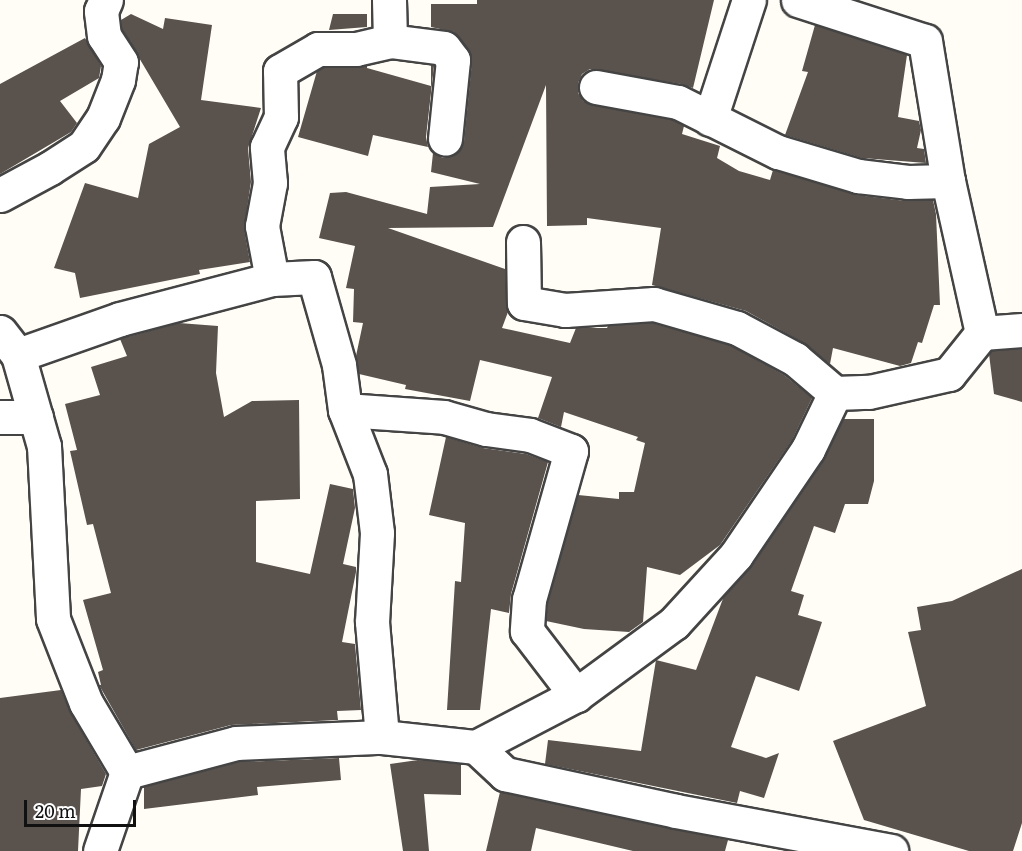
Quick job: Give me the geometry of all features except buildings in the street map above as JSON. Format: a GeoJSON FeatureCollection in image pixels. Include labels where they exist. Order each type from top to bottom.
{"type":"FeatureCollection","features":[{"type":"Feature","properties":{"kind":"street"},"geometry":{"type":"LineString","coordinates":[[0,195],[50,168],[84,146],[103,118],[118,80],[121,62],[104,36],[101,11],[106,0]]}},
{"type":"Feature","properties":{"kind":"street"},"geometry":{"type":"LineString","coordinates":[[389,0],[390,41]]}},
{"type":"Feature","properties":{"kind":"street"},"geometry":{"type":"LineString","coordinates":[[710,119],[749,0]]}},
{"type":"Feature","properties":{"kind":"street"},"geometry":{"type":"LineString","coordinates":[[798,0],[925,41],[948,181],[982,333]]}},
{"type":"Feature","properties":{"kind":"street"},"geometry":{"type":"LineString","coordinates":[[272,279],[262,226],[270,183],[267,147],[281,117],[280,71],[318,49],[356,49],[390,41],[444,48],[453,60],[445,139]]}},
{"type":"Feature","properties":{"kind":"street"},"geometry":{"type":"LineString","coordinates":[[596,87],[678,102],[778,152],[858,176],[908,182],[948,181]]}},
{"type":"Feature","properties":{"kind":"street"},"geometry":{"type":"LineString","coordinates":[[523,242],[524,303],[565,310],[654,304],[737,328],[795,359],[835,393],[869,392],[949,374],[982,333],[1022,330]]}},
{"type":"Feature","properties":{"kind":"street"},"geometry":{"type":"LineString","coordinates":[[100,851],[127,772],[86,703],[52,619],[44,446],[9,343],[120,319],[272,279],[314,277],[339,365],[345,410],[370,474],[376,533],[372,622],[382,736]]}},
{"type":"Feature","properties":{"kind":"street"},"geometry":{"type":"LineString","coordinates":[[127,772],[236,743],[382,736],[476,747],[576,695],[674,623],[736,555],[808,449],[835,393]]}},
{"type":"Feature","properties":{"kind":"street"},"geometry":{"type":"LineString","coordinates":[[345,410],[444,417],[486,429],[530,435],[571,451],[529,599],[527,631],[576,695]]}},
{"type":"Feature","properties":{"kind":"street"},"geometry":{"type":"LineString","coordinates":[[0,417],[36,417]]}},
{"type":"Feature","properties":{"kind":"street"},"geometry":{"type":"LineString","coordinates":[[476,747],[505,774],[676,811],[780,841],[891,851]]}}]}
